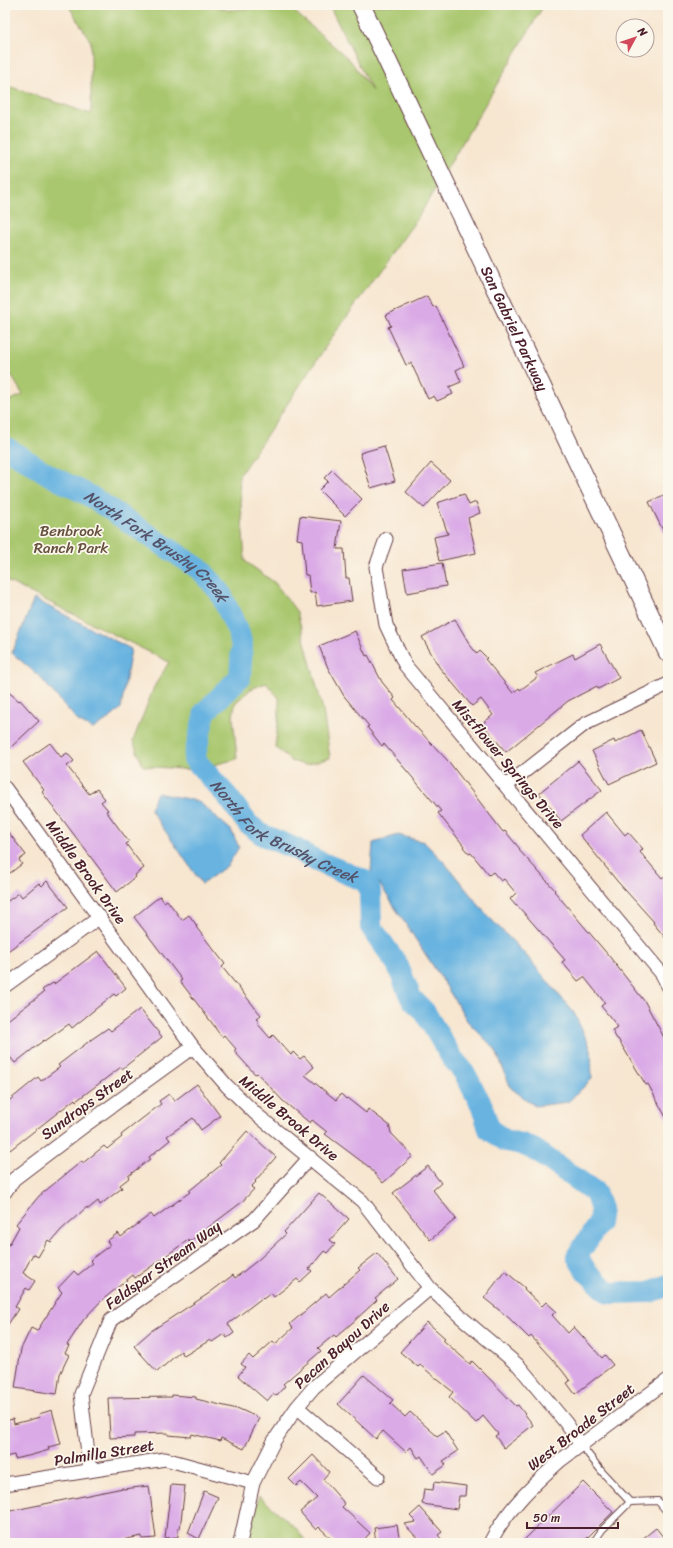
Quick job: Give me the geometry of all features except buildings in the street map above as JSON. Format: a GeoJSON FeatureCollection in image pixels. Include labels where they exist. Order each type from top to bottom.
{"type":"FeatureCollection","features":[{"type":"Feature","properties":{"kind":"street","name":"San Gabriel Parkway"},"geometry":{"type":"LineString","coordinates":[[361,5],[668,653]]}},
{"type":"Feature","properties":{"kind":"street","name":"Mistflower Springs Drive"},"geometry":{"type":"LineString","coordinates":[[386,539],[376,568],[386,625],[405,665],[662,974],[668,986]]}},
{"type":"Feature","properties":{"kind":"street"},"geometry":{"type":"LineString","coordinates":[[506,786],[585,724],[668,684]]}},
{"type":"Feature","properties":{"kind":"street","name":"Middle Brook Drive"},"geometry":{"type":"LineString","coordinates":[[5,788],[193,1047],[227,1086],[252,1110],[362,1201],[430,1288],[461,1317],[519,1366],[581,1445]]}},
{"type":"Feature","properties":{"kind":"street"},"geometry":{"type":"LineString","coordinates":[[5,986],[100,917]]}},
{"type":"Feature","properties":{"kind":"street","name":"Sundrops Street"},"geometry":{"type":"LineString","coordinates":[[5,1192],[14,1179],[193,1047]]}},
{"type":"Feature","properties":{"kind":"street","name":"Feldspar Stream Way"},"geometry":{"type":"LineString","coordinates":[[90,1472],[81,1394],[111,1320],[254,1220],[310,1157]]}},
{"type":"Feature","properties":{"kind":"street","name":"Pecan Bayou Drive"},"geometry":{"type":"LineString","coordinates":[[240,1543],[253,1483],[274,1441],[297,1407],[314,1387],[430,1288]]}},
{"type":"Feature","properties":{"kind":"street","name":"West Broade Street"},"geometry":{"type":"LineString","coordinates":[[490,1543],[506,1518],[530,1488],[561,1460],[668,1380]]}},
{"type":"Feature","properties":{"kind":"street"},"geometry":{"type":"LineString","coordinates":[[297,1407],[378,1477]]}},
{"type":"Feature","properties":{"kind":"street","name":"Palmilla Street"},"geometry":{"type":"LineString","coordinates":[[5,1484],[90,1472],[165,1459],[253,1483]]}},
{"type":"Feature","properties":{"kind":"lane"},"geometry":{"type":"LineString","coordinates":[[581,1445],[603,1473],[630,1502]]}},
{"type":"Feature","properties":{"kind":"lane"},"geometry":{"type":"LineString","coordinates":[[593,1543],[602,1530],[630,1502],[658,1501],[668,1513]]}},
{"type":"Feature","properties":{"kind":"green space","name":"Benbrook Ranch Park"},"geometry":{"type":"Polygon","coordinates":[[[68,5],[214,5],[228,10],[288,6],[350,60],[372,91],[329,5],[544,5],[419,216],[333,336],[239,476],[245,561],[275,583],[297,612],[323,710],[330,758],[305,765],[291,761],[275,747],[279,715],[279,698],[266,683],[251,689],[235,703],[233,717],[237,759],[193,770],[143,766],[133,741],[154,687],[169,662],[5,580],[5,402],[23,395],[5,365],[5,85],[91,114],[91,42],[68,5]]]}},
{"type":"Feature","properties":{"kind":"green space"},"geometry":{"type":"Polygon","coordinates":[[[259,1496],[296,1528],[307,1543],[248,1543],[252,1520],[259,1496]]]}},
{"type":"Feature","properties":{"kind":"water"},"geometry":{"type":"Polygon","coordinates":[[[34,599],[131,649],[121,708],[114,715],[93,729],[78,721],[39,676],[12,653],[34,599]]]}},
{"type":"Feature","properties":{"kind":"water"},"geometry":{"type":"Polygon","coordinates":[[[157,793],[198,801],[231,830],[239,847],[228,865],[202,884],[150,809],[157,793]]]}},
{"type":"Feature","properties":{"kind":"water"},"geometry":{"type":"Polygon","coordinates":[[[398,835],[424,842],[444,862],[487,915],[525,954],[574,1013],[591,1049],[592,1079],[568,1102],[535,1106],[511,1088],[495,1049],[468,1022],[371,871],[373,843],[398,835]]]}},
{"type":"Feature","properties":{"kind":"waterway","name":"North Fork Brushy Creek"},"geometry":{"type":"LineString","coordinates":[[5,447],[51,476],[90,496],[201,570],[220,592],[239,634],[242,646],[240,677],[205,712],[194,759],[228,797],[248,824],[263,835],[296,849],[315,860],[367,882],[370,891],[371,927],[397,964],[411,998],[424,1011],[452,1058],[464,1072],[482,1106],[489,1129],[506,1141],[522,1144],[535,1150],[595,1192],[601,1209],[599,1223],[577,1256],[586,1271],[609,1293],[650,1292],[668,1285]]}}]}
